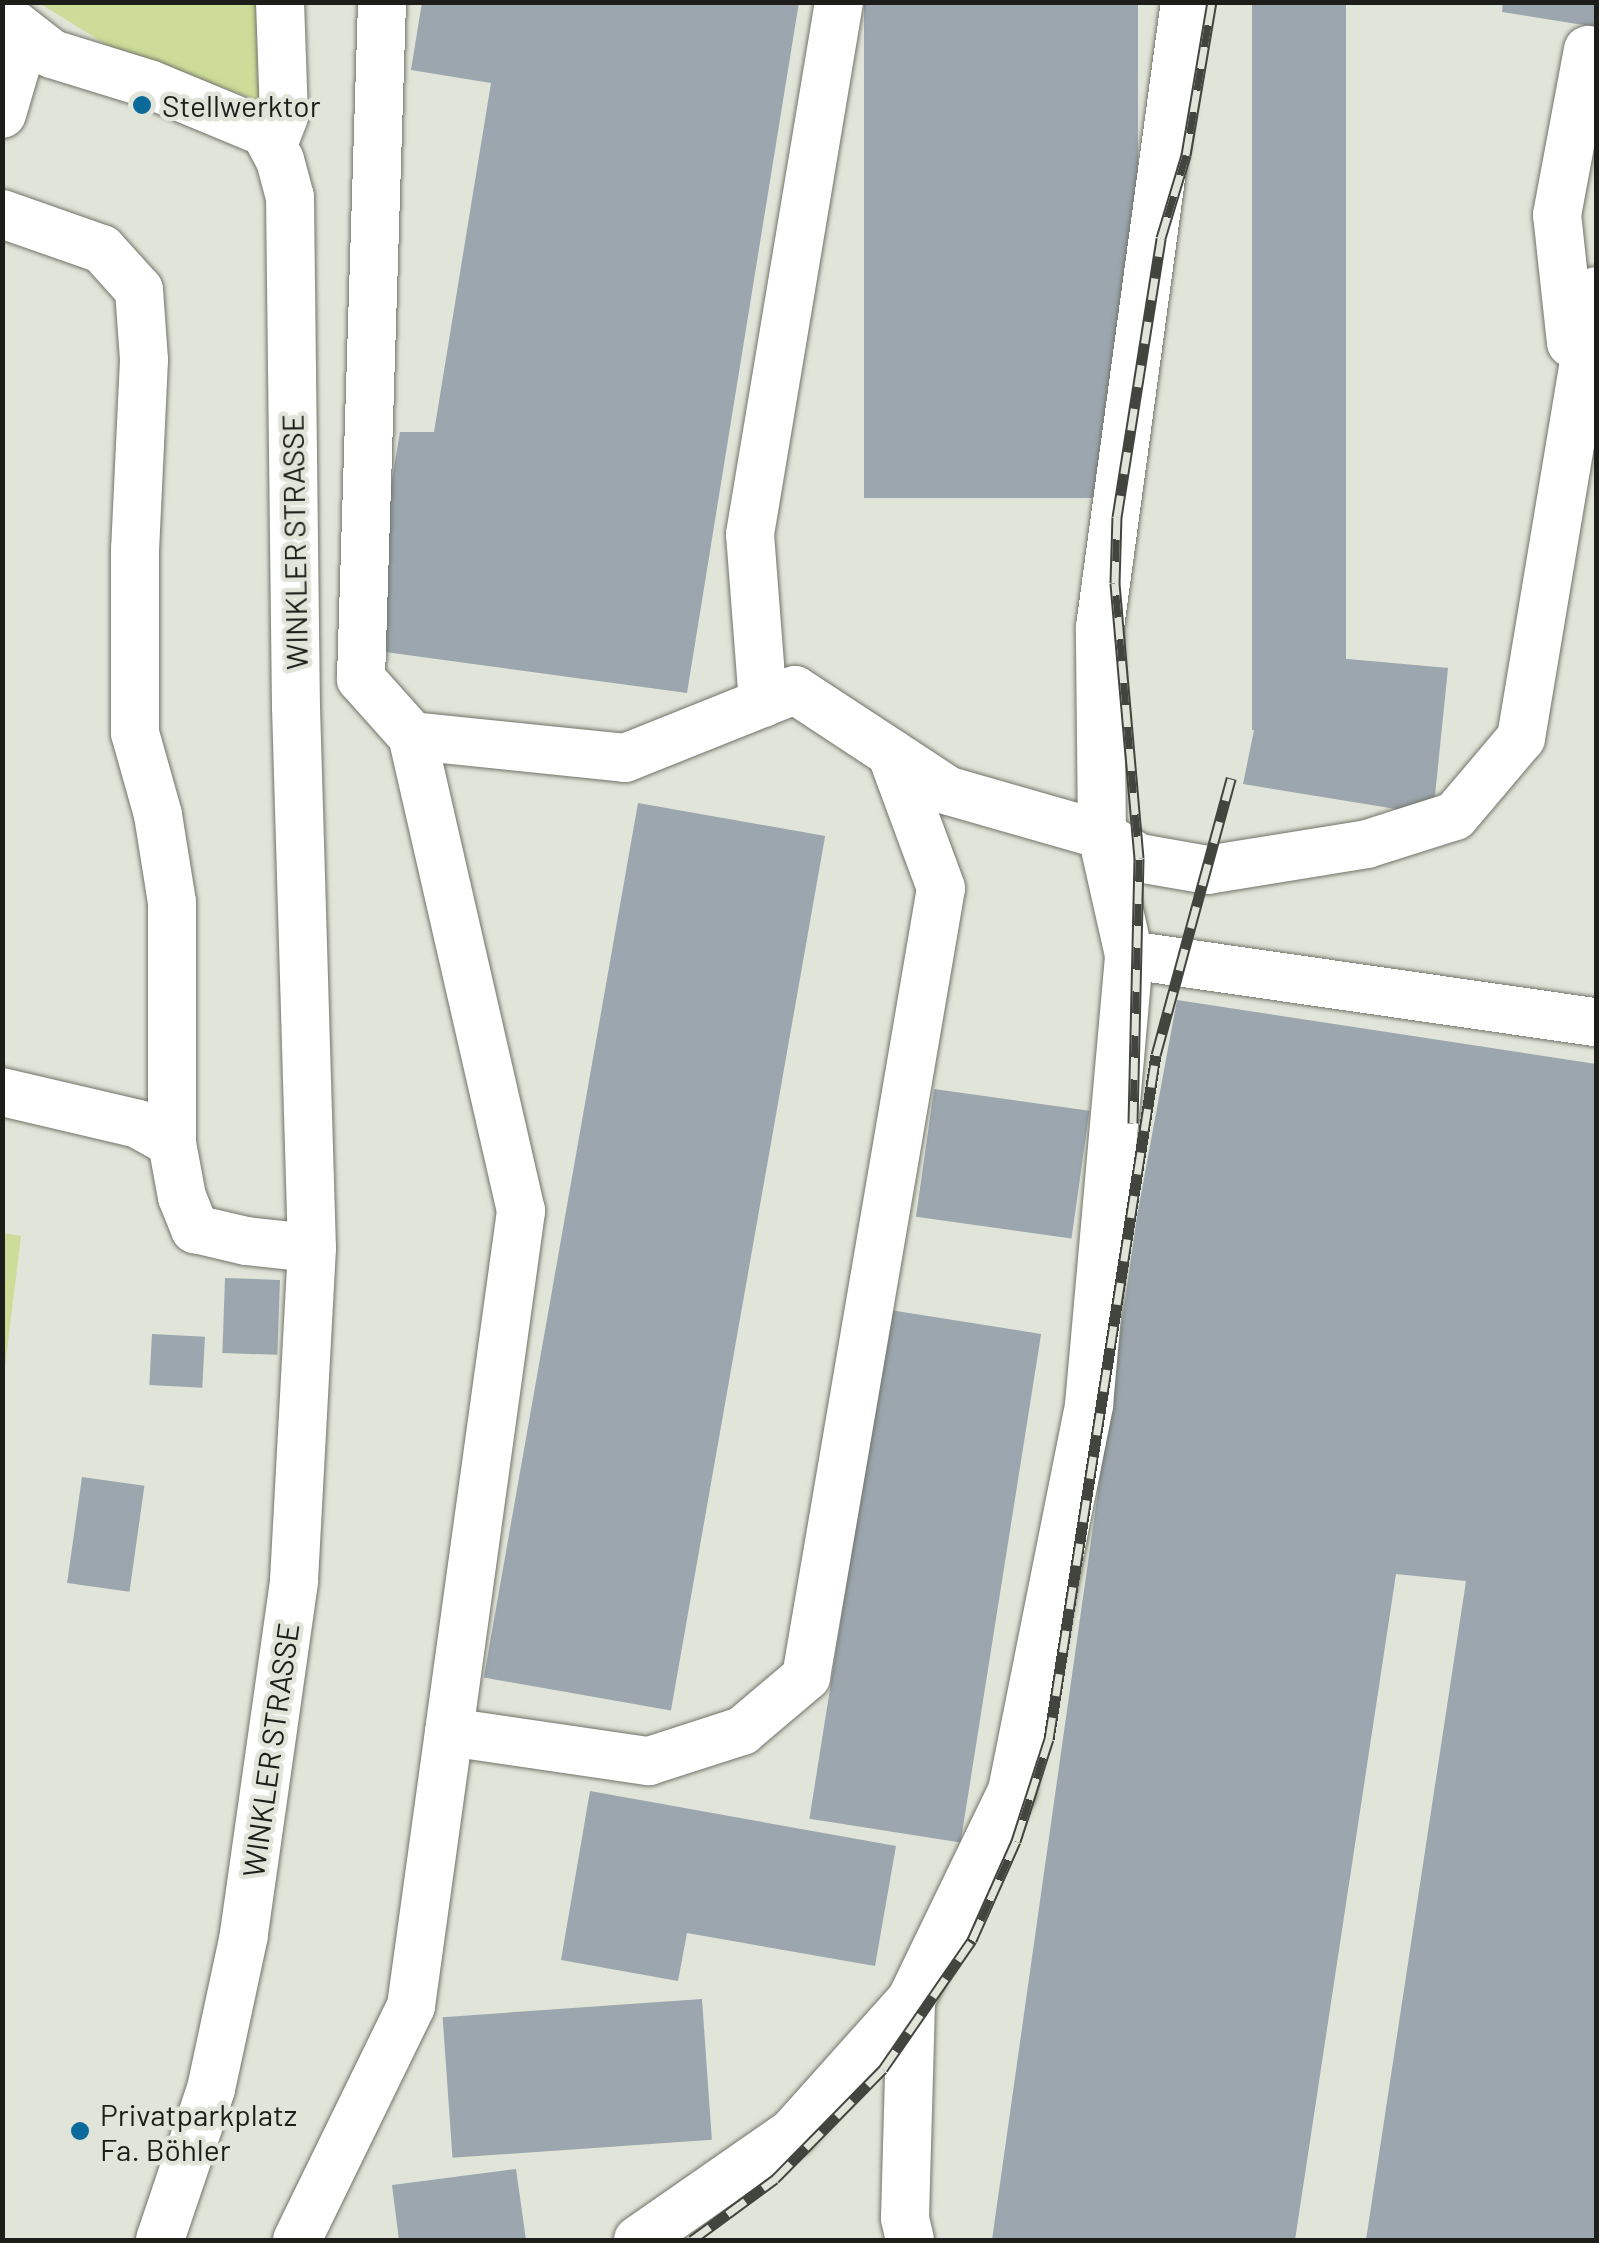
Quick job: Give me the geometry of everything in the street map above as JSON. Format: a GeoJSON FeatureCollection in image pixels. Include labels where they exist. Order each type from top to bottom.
{"type":"FeatureCollection","features":[{"type":"Feature","properties":{"kind":"street"},"geometry":{"type":"LineString","coordinates":[[274,145],[284,116],[280,2]]}},
{"type":"Feature","properties":{"kind":"street"},"geometry":{"type":"LineString","coordinates":[[297,2240],[411,2006],[522,1211],[412,736],[362,679],[382,2]]}},
{"type":"Feature","properties":{"kind":"street"},"geometry":{"type":"LineString","coordinates":[[763,703],[750,534],[839,2]]}},
{"type":"Feature","properties":{"kind":"street"},"geometry":{"type":"LineString","coordinates":[[638,2240],[792,2133],[912,2000],[1012,1791],[1088,1405],[1129,955],[1102,835],[1100,627],[1185,2]]}},
{"type":"Feature","properties":{"kind":"street"},"geometry":{"type":"LineString","coordinates":[[2,114],[14,25],[52,54],[149,84],[250,125],[265,132],[274,145]]}},
{"type":"Feature","properties":{"kind":"street"},"geometry":{"type":"LineString","coordinates":[[1578,402],[1557,215],[1588,50]]}},
{"type":"Feature","properties":{"kind":"street","name":"WINKLER STRASSE"},"geometry":{"type":"LineString","coordinates":[[160,2240],[211,2089],[244,1935],[294,1582],[312,1248],[296,707],[290,197],[274,145]]}},
{"type":"Feature","properties":{"kind":"street"},"geometry":{"type":"LineString","coordinates":[[2,214],[102,249],[140,290],[144,360],[135,549],[135,733],[158,815],[172,902],[172,1143],[182,1197],[195,1229],[246,1241],[312,1248]]}},
{"type":"Feature","properties":{"kind":"street"},"geometry":{"type":"LineString","coordinates":[[412,736],[625,758],[795,690],[949,791],[1102,835],[1139,858],[1206,870],[1367,844],[1455,816],[1521,738],[1596,291]]}},
{"type":"Feature","properties":{"kind":"street"},"geometry":{"type":"LineString","coordinates":[[449,1732],[649,1761],[742,1731],[806,1677],[941,888],[890,753]]}},
{"type":"Feature","properties":{"kind":"street"},"geometry":{"type":"LineString","coordinates":[[1129,955],[1596,1022]]}},
{"type":"Feature","properties":{"kind":"street"},"geometry":{"type":"LineString","coordinates":[[2,1092],[138,1124],[172,1143]]}},
{"type":"Feature","properties":{"kind":"street"},"geometry":{"type":"LineString","coordinates":[[910,2240],[905,2218],[912,2000]]}},
{"type":"Feature","properties":{"kind":"green space"},"geometry":{"type":"Polygon","coordinates":[[[39,3],[267,3],[263,102],[107,45],[39,3]]]}},
{"type":"Feature","properties":{"kind":"green space"},"geometry":{"type":"Polygon","coordinates":[[[3,1233],[21,1236],[2,1375],[3,1233]]]}},
{"type":"Feature","properties":{"kind":"building"},"geometry":{"type":"Polygon","coordinates":[[[422,2],[799,2],[687,693],[363,649],[400,432],[434,432],[491,83],[411,70],[422,2]]]}},
{"type":"Feature","properties":{"kind":"building"},"geometry":{"type":"Polygon","coordinates":[[[864,2],[1138,2],[1138,498],[864,498],[864,2]]]}},
{"type":"Feature","properties":{"kind":"building"},"geometry":{"type":"Polygon","coordinates":[[[1252,2],[1346,2],[1346,730],[1252,730],[1252,2]]]}},
{"type":"Feature","properties":{"kind":"building"},"geometry":{"type":"Polygon","coordinates":[[[1503,2],[1596,2],[1596,27],[1502,12],[1503,2]]]}},
{"type":"Feature","properties":{"kind":"building"},"geometry":{"type":"Polygon","coordinates":[[[1270,652],[1448,668],[1433,815],[1243,784],[1270,652]]]}},
{"type":"Feature","properties":{"kind":"building"},"geometry":{"type":"Polygon","coordinates":[[[638,803],[825,836],[671,1711],[484,1678],[638,803]]]}},
{"type":"Feature","properties":{"kind":"building"},"geometry":{"type":"Polygon","coordinates":[[[1177,1000],[1596,1064],[1596,2240],[1366,2240],[1466,1581],[1396,1574],[1295,2240],[992,2240],[1137,1216],[1177,1000]]]}},
{"type":"Feature","properties":{"kind":"building"},"geometry":{"type":"Polygon","coordinates":[[[934,1089],[1089,1111],[1072,1239],[916,1217],[934,1089]]]}},
{"type":"Feature","properties":{"kind":"building"},"geometry":{"type":"Polygon","coordinates":[[[225,1278],[280,1280],[277,1355],[222,1353],[225,1278]]]}},
{"type":"Feature","properties":{"kind":"building"},"geometry":{"type":"Polygon","coordinates":[[[890,1310],[1041,1334],[961,1843],[809,1819],[890,1310]]]}},
{"type":"Feature","properties":{"kind":"building"},"geometry":{"type":"Polygon","coordinates":[[[152,1334],[205,1337],[202,1388],[149,1385],[152,1334]]]}},
{"type":"Feature","properties":{"kind":"building"},"geometry":{"type":"Polygon","coordinates":[[[82,1477],[144,1486],[129,1592],[67,1583],[82,1477]]]}},
{"type":"Feature","properties":{"kind":"building"},"geometry":{"type":"Polygon","coordinates":[[[590,1791],[896,1846],[875,1966],[687,1933],[678,1981],[561,1960],[590,1791]]]}},
{"type":"Feature","properties":{"kind":"building"},"geometry":{"type":"Polygon","coordinates":[[[702,1999],[712,2140],[452,2158],[443,2017],[702,1999]]]}},
{"type":"Feature","properties":{"kind":"building"},"geometry":{"type":"Polygon","coordinates":[[[516,2169],[526,2240],[399,2240],[392,2185],[516,2169]]]}},
{"type":"Feature","properties":{"kind":"railway"},"geometry":{"type":"LineString","coordinates":[[1133,1123],[1139,858],[1115,583],[1117,517],[1161,238],[1186,155],[1212,2]]}},
{"type":"Feature","properties":{"kind":"railway"},"geometry":{"type":"LineString","coordinates":[[692,2240],[775,2179],[883,2069],[972,1940],[1016,1841],[1049,1739],[1156,1055],[1231,778]]}},
{"type":"Feature","properties":{"kind":"place","name":"Stellwerktor"},"geometry":{"type":"Point","coordinates":[142,105]}},
{"type":"Feature","properties":{"kind":"place","name":"Privatparkplatz Fa. Böhler"},"geometry":{"type":"Point","coordinates":[80,2131]}}]}
